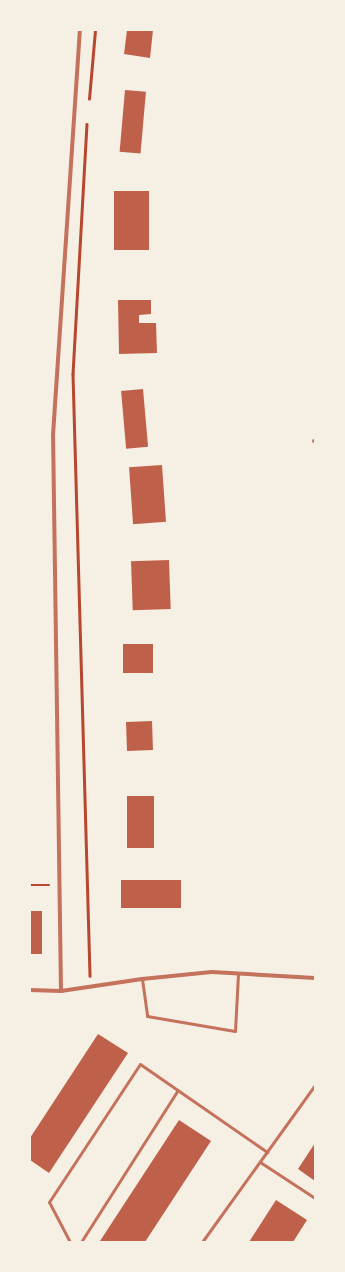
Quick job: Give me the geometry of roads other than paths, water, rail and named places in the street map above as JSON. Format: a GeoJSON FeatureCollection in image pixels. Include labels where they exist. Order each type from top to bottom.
{"type":"FeatureCollection","features":[{"type":"Feature","properties":{"kind":"street"},"geometry":{"type":"LineString","coordinates":[[61,991],[58,885],[53,435],[80,30]]}},
{"type":"Feature","properties":{"kind":"street"},"geometry":{"type":"LineString","coordinates":[[30,990],[61,991],[142,979],[212,972],[315,978]]}},
{"type":"Feature","properties":{"kind":"lane"},"geometry":{"type":"LineString","coordinates":[[142,979],[147,1016],[235,1031],[238,974]]}},
{"type":"Feature","properties":{"kind":"lane"},"geometry":{"type":"LineString","coordinates":[[70,1242],[49,1202],[140,1064],[267,1152]]}},
{"type":"Feature","properties":{"kind":"lane"},"geometry":{"type":"LineString","coordinates":[[202,1242],[315,1085]]}},
{"type":"Feature","properties":{"kind":"lane"},"geometry":{"type":"LineString","coordinates":[[81,1242],[178,1090]]}},
{"type":"Feature","properties":{"kind":"lane"},"geometry":{"type":"LineString","coordinates":[[260,1162],[315,1198]]}}]}
